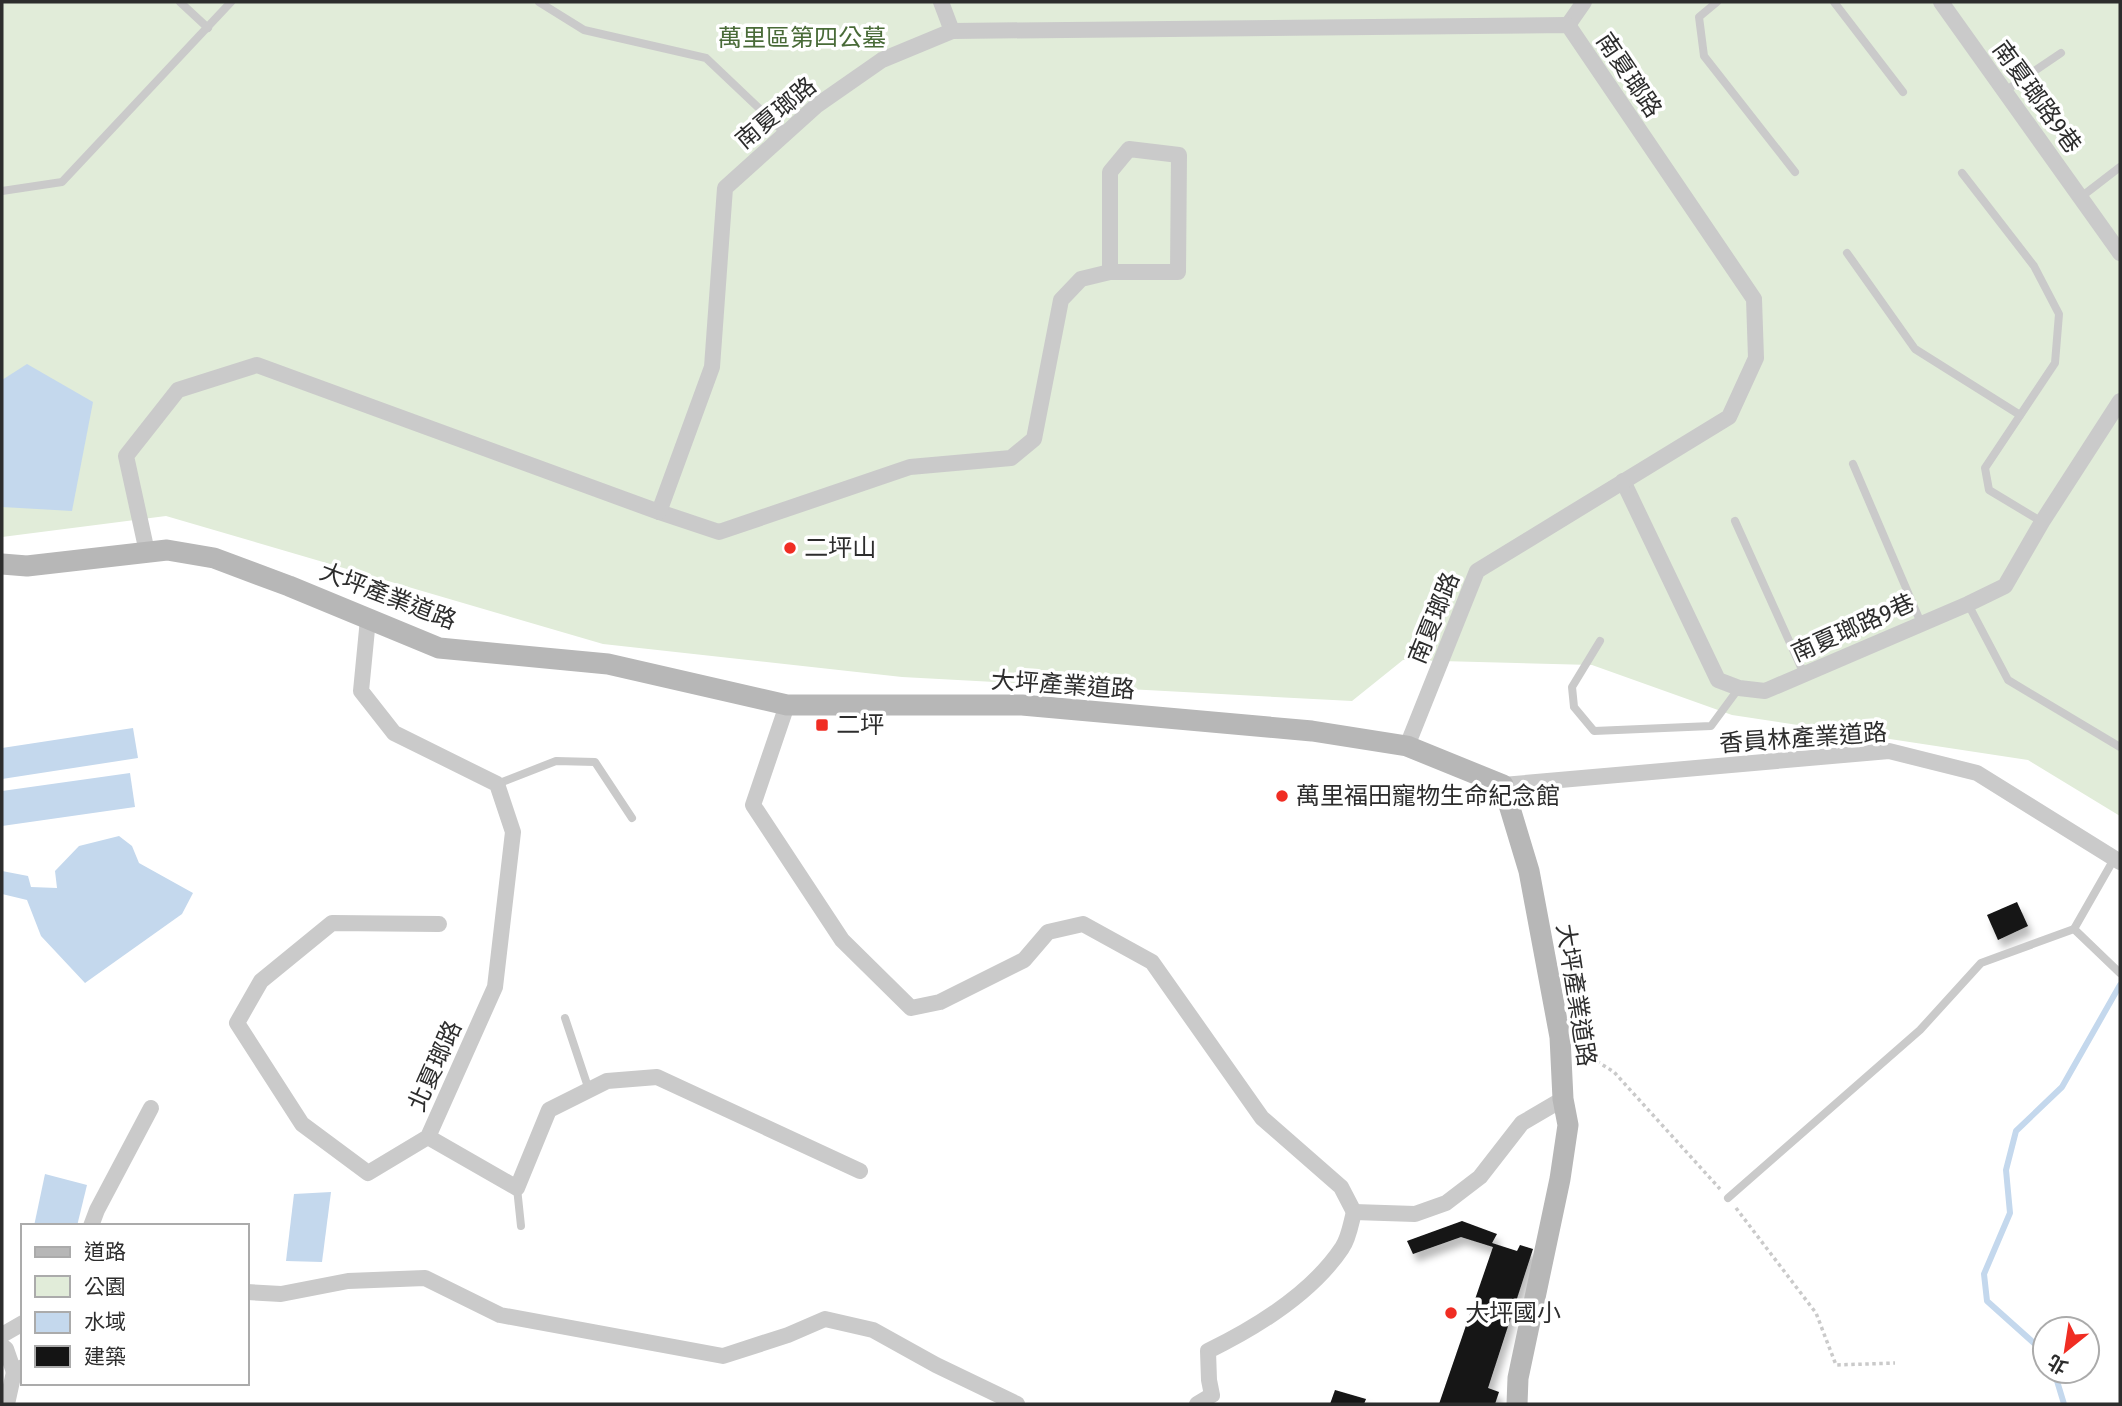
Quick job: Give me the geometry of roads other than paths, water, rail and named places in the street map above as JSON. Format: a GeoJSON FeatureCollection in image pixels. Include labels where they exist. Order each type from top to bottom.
{"type":"FeatureCollection","features":[{"type":"Feature","properties":{"kind":"street"},"geometry":{"type":"LineString","coordinates":[[942,2],[952,31]]}},
{"type":"Feature","properties":{"kind":"street"},"geometry":{"type":"LineString","coordinates":[[1568,25],[1584,2]]}},
{"type":"Feature","properties":{"kind":"street","name":"南夏瑯路9巷"},"geometry":{"type":"LineString","coordinates":[[1941,2],[2120,253]]}},
{"type":"Feature","properties":{"kind":"street","name":"南夏瑯路"},"geometry":{"type":"LineString","coordinates":[[659,512],[712,367],[725,188],[816,106],[882,60],[952,31],[1568,25],[1754,299],[1756,358],[1730,417],[1477,572],[1408,746]]}},
{"type":"Feature","properties":{"kind":"street"},"geometry":{"type":"LineString","coordinates":[[147,552],[126,456],[178,390],[257,365],[719,532],[910,467],[1011,458],[1034,439],[1061,300],[1081,279],[1110,272],[1178,272],[1179,155],[1129,149],[1110,172],[1110,272]]}},
{"type":"Feature","properties":{"kind":"street","name":"南夏瑯路9巷"},"geometry":{"type":"LineString","coordinates":[[1739,688],[1765,691],[2005,586],[2042,522],[2120,401]]}},
{"type":"Feature","properties":{"kind":"street"},"geometry":{"type":"LineString","coordinates":[[1623,481],[1718,680],[1739,688]]}},
{"type":"Feature","properties":{"kind":"street","name":"大坪產業道路"},"geometry":{"type":"LineString","coordinates":[[2,564],[27,566],[167,550],[215,558],[439,648],[608,663],[787,705],[1022,705],[1312,731],[1408,746],[1503,785],[1530,871],[1560,1037],[1563,1099],[1568,1125],[1518,1378],[1517,1404]]}},
{"type":"Feature","properties":{"kind":"street"},"geometry":{"type":"LineString","coordinates":[[368,620],[361,691],[394,733],[496,784]]}},
{"type":"Feature","properties":{"kind":"street"},"geometry":{"type":"LineString","coordinates":[[787,705],[753,806],[842,940],[911,1008],[940,1002],[1024,960],[1048,932],[1083,924],[1152,962],[1262,1118],[1341,1187],[1354,1212],[1344,1246],[1309,1286],[1244,1334],[1208,1351],[1212,1395],[1197,1404]]}},
{"type":"Feature","properties":{"kind":"street","name":"香員林產業道路"},"geometry":{"type":"LineString","coordinates":[[1503,785],[1889,751],[1977,773],[2117,861]]}},
{"type":"Feature","properties":{"kind":"street","name":"北夏瑯路"},"geometry":{"type":"LineString","coordinates":[[439,924],[332,923],[261,981],[237,1023],[302,1124],[368,1173],[429,1137],[495,987],[513,832],[496,784]]}},
{"type":"Feature","properties":{"kind":"street"},"geometry":{"type":"LineString","coordinates":[[429,1137],[517,1188],[549,1110],[607,1081],[657,1077],[860,1171]]}},
{"type":"Feature","properties":{"kind":"street"},"geometry":{"type":"LineString","coordinates":[[1354,1212],[1415,1214],[1446,1203],[1480,1177],[1522,1124],[1563,1099]]}},
{"type":"Feature","properties":{"kind":"street"},"geometry":{"type":"LineString","coordinates":[[93,1224],[97,1210],[151,1108]]}},
{"type":"Feature","properties":{"kind":"street"},"geometry":{"type":"LineString","coordinates":[[248,1292],[281,1294],[348,1281],[425,1278],[500,1315],[723,1356],[788,1335],[825,1319],[873,1330],[936,1365],[1017,1404]]}},
{"type":"Feature","properties":{"kind":"street"},"geometry":{"type":"LineString","coordinates":[[2,1335],[21,1324]]}},
{"type":"Feature","properties":{"kind":"street"},"geometry":{"type":"LineString","coordinates":[[2,1346],[18,1369],[7,1404]]}},
{"type":"Feature","properties":{"kind":"lane"},"geometry":{"type":"LineString","coordinates":[[180,2],[208,28]]}},
{"type":"Feature","properties":{"kind":"lane"},"geometry":{"type":"LineString","coordinates":[[2,191],[62,182],[230,2]]}},
{"type":"Feature","properties":{"kind":"lane"},"geometry":{"type":"LineString","coordinates":[[540,2],[584,30],[706,58],[785,134]]}},
{"type":"Feature","properties":{"kind":"lane"},"geometry":{"type":"LineString","coordinates":[[1717,2],[1699,18],[1704,56],[1795,172]]}},
{"type":"Feature","properties":{"kind":"lane"},"geometry":{"type":"LineString","coordinates":[[1834,2],[1903,92]]}},
{"type":"Feature","properties":{"kind":"lane"},"geometry":{"type":"LineString","coordinates":[[2005,90],[2061,53]]}},
{"type":"Feature","properties":{"kind":"lane"},"geometry":{"type":"LineString","coordinates":[[2081,197],[2120,167]]}},
{"type":"Feature","properties":{"kind":"lane"},"geometry":{"type":"LineString","coordinates":[[1962,173],[2034,266],[2059,314],[2055,363],[1985,468],[1989,490],[2042,522]]}},
{"type":"Feature","properties":{"kind":"lane"},"geometry":{"type":"LineString","coordinates":[[1847,253],[1915,349],[2020,415]]}},
{"type":"Feature","properties":{"kind":"lane"},"geometry":{"type":"LineString","coordinates":[[1853,464],[1920,623]]}},
{"type":"Feature","properties":{"kind":"lane"},"geometry":{"type":"LineString","coordinates":[[1735,521],[1804,674]]}},
{"type":"Feature","properties":{"kind":"lane"},"geometry":{"type":"LineString","coordinates":[[1968,604],[2008,680],[2120,747]]}},
{"type":"Feature","properties":{"kind":"lane"},"geometry":{"type":"LineString","coordinates":[[1601,641],[1572,687],[1574,707],[1594,731],[1711,726],[1739,688]]}},
{"type":"Feature","properties":{"kind":"lane"},"geometry":{"type":"LineString","coordinates":[[496,784],[556,761],[594,762],[632,818]]}},
{"type":"Feature","properties":{"kind":"lane"},"geometry":{"type":"LineString","coordinates":[[1728,1198],[1920,1030],[1981,963],[2074,929],[2117,861]]}},
{"type":"Feature","properties":{"kind":"lane"},"geometry":{"type":"LineString","coordinates":[[2074,929],[2120,973]]}},
{"type":"Feature","properties":{"kind":"lane"},"geometry":{"type":"LineString","coordinates":[[565,1018],[589,1090]]}},
{"type":"Feature","properties":{"kind":"lane"},"geometry":{"type":"LineString","coordinates":[[517,1188],[522,1226]]}},
{"type":"Feature","properties":{"kind":"water"},"geometry":{"type":"Polygon","coordinates":[[[27,364],[93,402],[72,511],[2,507],[2,380],[27,364]]]}},
{"type":"Feature","properties":{"kind":"water"},"geometry":{"type":"Polygon","coordinates":[[[133,728],[138,758],[2,779],[2,748],[133,728]]]}},
{"type":"Feature","properties":{"kind":"water"},"geometry":{"type":"Polygon","coordinates":[[[130,773],[135,807],[2,826],[2,791],[130,773]]]}},
{"type":"Feature","properties":{"kind":"water"},"geometry":{"type":"Polygon","coordinates":[[[119,836],[132,846],[139,863],[193,893],[182,914],[85,983],[41,936],[27,900],[2,894],[2,871],[28,876],[31,887],[57,888],[55,871],[79,846],[119,836]]]}},
{"type":"Feature","properties":{"kind":"water"},"geometry":{"type":"Polygon","coordinates":[[[45,1174],[87,1185],[77,1224],[34,1224],[45,1174]]]}},
{"type":"Feature","properties":{"kind":"water"},"geometry":{"type":"Polygon","coordinates":[[[331,1192],[322,1262],[286,1261],[294,1194],[331,1192]]]}},
{"type":"Feature","properties":{"kind":"waterway"},"geometry":{"type":"LineString","coordinates":[[2031,1340],[1987,1301],[1984,1274],[2010,1213],[2006,1170],[2016,1131],[2062,1087],[2120,985]]}},
{"type":"Feature","properties":{"kind":"waterway"},"geometry":{"type":"LineString","coordinates":[[2058,1385],[2064,1404]]}},
{"type":"Feature","properties":{"kind":"place","name":"二坪山"},"geometry":{"type":"Point","coordinates":[790,548]}},
{"type":"Feature","properties":{"kind":"place","name":"二坪"},"geometry":{"type":"Point","coordinates":[822,725]}},
{"type":"Feature","properties":{"kind":"place","name":"萬里福田寵物生命紀念館"},"geometry":{"type":"Point","coordinates":[1282,796]}},
{"type":"Feature","properties":{"kind":"place","name":"大坪國小"},"geometry":{"type":"Point","coordinates":[1451,1313]}},
{"type":"Feature","properties":{"kind":"park label","name":"萬里區第四公墓"},"geometry":{"type":"Point","coordinates":[802,38]}}]}
